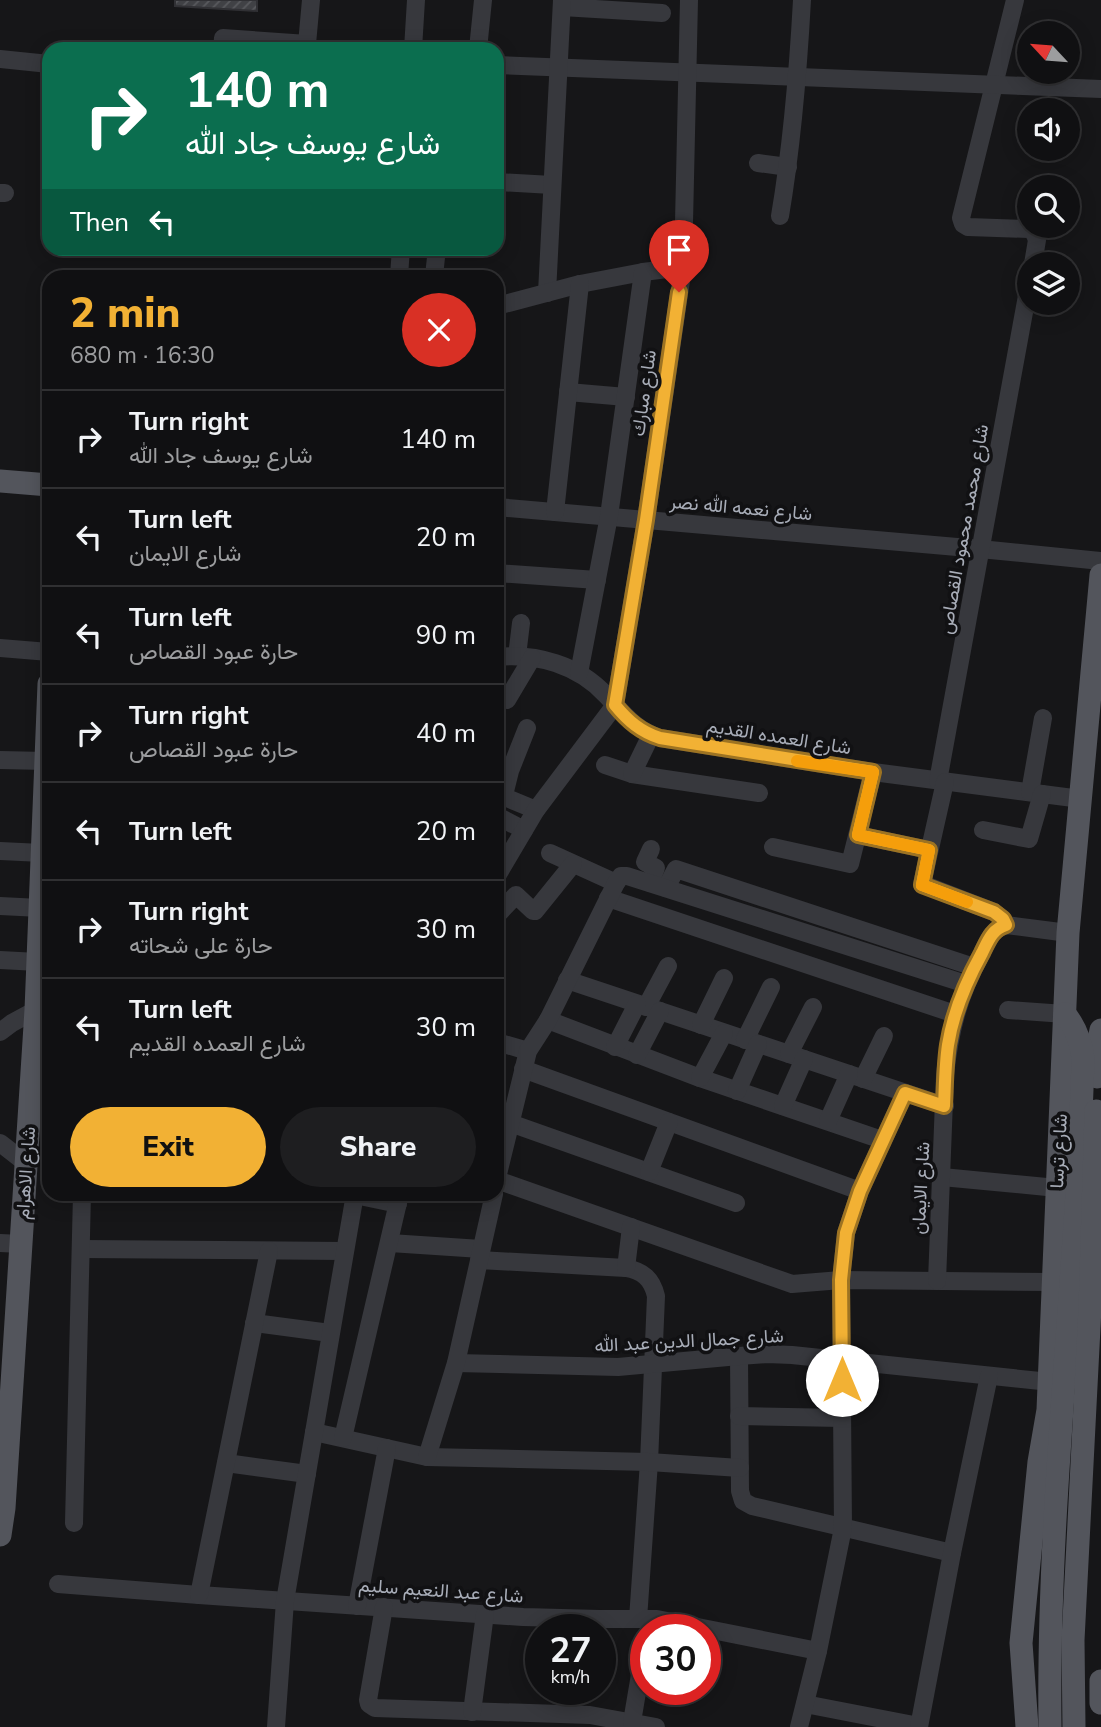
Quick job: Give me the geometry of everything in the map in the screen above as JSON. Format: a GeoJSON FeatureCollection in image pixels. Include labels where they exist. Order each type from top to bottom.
{"type":"FeatureCollection","features":[{"type":"Feature","properties":{"kind":"main road"},"geometry":{"type":"LineString","coordinates":[[0,481],[42,484]]}},
{"type":"Feature","properties":{"kind":"main road","name":"شارع ترسا"},"geometry":{"type":"LineString","coordinates":[[1027,1727],[1021,1643],[1039,1462],[1048,1410],[1068,933],[1101,575]]}},
{"type":"Feature","properties":{"kind":"main road","name":"شارع الاهرام"},"geometry":{"type":"LineString","coordinates":[[0,1535],[4,1508],[10,1243],[26,1163],[36,1010],[42,853]]}},
{"type":"Feature","properties":{"kind":"main road"},"geometry":{"type":"LineString","coordinates":[[1065,1014],[1079,1036],[1083,1058],[1073,1640],[1074,1727]]}},
{"type":"Feature","properties":{"kind":"main road"},"geometry":{"type":"LineString","coordinates":[[1050,1727],[1052,1556],[1080,1310],[1101,1030]]}},
{"type":"Feature","properties":{"kind":"main road"},"geometry":{"type":"LineString","coordinates":[[1101,1681],[1101,1703]]}},
{"type":"Feature","properties":{"kind":"street"},"geometry":{"type":"LineString","coordinates":[[307,42],[311,0]]}},
{"type":"Feature","properties":{"kind":"street"},"geometry":{"type":"LineString","coordinates":[[413,42],[416,0]]}},
{"type":"Feature","properties":{"kind":"street"},"geometry":{"type":"LineString","coordinates":[[479,42],[483,0]]}},
{"type":"Feature","properties":{"kind":"street","name":"شارع مبارك"},"geometry":{"type":"LineString","coordinates":[[615,705],[646,520],[683,267],[689,0]]}},
{"type":"Feature","properties":{"kind":"street"},"geometry":{"type":"LineString","coordinates":[[780,216],[798,77],[802,0]]}},
{"type":"Feature","properties":{"kind":"street"},"geometry":{"type":"LineString","coordinates":[[1015,0],[961,221],[968,227],[1028,229],[1034,232],[1037,240],[1035,252]]}},
{"type":"Feature","properties":{"kind":"street"},"geometry":{"type":"LineString","coordinates":[[547,293],[562,4],[662,13]]}},
{"type":"Feature","properties":{"kind":"street"},"geometry":{"type":"LineString","coordinates":[[223,42],[223,38],[279,42]]}},
{"type":"Feature","properties":{"kind":"street"},"geometry":{"type":"LineString","coordinates":[[0,59],[42,63]]}},
{"type":"Feature","properties":{"kind":"street"},"geometry":{"type":"LineString","coordinates":[[504,65],[1101,89]]}},
{"type":"Feature","properties":{"kind":"street"},"geometry":{"type":"LineString","coordinates":[[758,163],[788,167]]}},
{"type":"Feature","properties":{"kind":"street"},"geometry":{"type":"LineString","coordinates":[[504,182],[552,185]]}},
{"type":"Feature","properties":{"kind":"street"},"geometry":{"type":"LineString","coordinates":[[504,304],[580,284],[683,267]]}},
{"type":"Feature","properties":{"kind":"street"},"geometry":{"type":"LineString","coordinates":[[579,673],[609,516],[643,272]]}},
{"type":"Feature","properties":{"kind":"street"},"geometry":{"type":"LineString","coordinates":[[555,512],[580,284]]}},
{"type":"Feature","properties":{"kind":"street","name":"شارع محمد محمود القصاص"},"geometry":{"type":"LineString","coordinates":[[1006,925],[994,912],[922,885],[1023,315]]}},
{"type":"Feature","properties":{"kind":"street"},"geometry":{"type":"LineString","coordinates":[[568,391],[626,397]]}},
{"type":"Feature","properties":{"kind":"street","name":"شارع نعمه الله نصر"},"geometry":{"type":"LineString","coordinates":[[504,508],[1101,561]]}},
{"type":"Feature","properties":{"kind":"street"},"geometry":{"type":"LineString","coordinates":[[504,573],[597,580]]}},
{"type":"Feature","properties":{"kind":"street"},"geometry":{"type":"LineString","coordinates":[[507,700],[525,657],[521,622]]}},
{"type":"Feature","properties":{"kind":"street"},"geometry":{"type":"LineString","coordinates":[[0,648],[42,651]]}},
{"type":"Feature","properties":{"kind":"street","name":"شارع العمده القديم"},"geometry":{"type":"LineString","coordinates":[[504,657],[525,657],[556,663],[579,673],[593,682],[635,726],[651,735],[685,743],[873,772],[1081,799]]}},
{"type":"Feature","properties":{"kind":"street"},"geometry":{"type":"LineString","coordinates":[[504,862],[536,810],[615,705]]}},
{"type":"Feature","properties":{"kind":"street"},"geometry":{"type":"LineString","coordinates":[[984,830],[1029,839],[1043,719]]}},
{"type":"Feature","properties":{"kind":"street"},"geometry":{"type":"LineString","coordinates":[[527,728],[510,771],[504,795],[536,810]]}},
{"type":"Feature","properties":{"kind":"street"},"geometry":{"type":"LineString","coordinates":[[632,774],[651,735]]}},
{"type":"Feature","properties":{"kind":"street"},"geometry":{"type":"LineString","coordinates":[[0,760],[42,761]]}},
{"type":"Feature","properties":{"kind":"street"},"geometry":{"type":"LineString","coordinates":[[605,765],[632,774],[759,793]]}},
{"type":"Feature","properties":{"kind":"street"},"geometry":{"type":"LineString","coordinates":[[773,847],[849,865],[873,772]]}},
{"type":"Feature","properties":{"kind":"street"},"geometry":{"type":"LineString","coordinates":[[504,820],[524,830]]}},
{"type":"Feature","properties":{"kind":"street"},"geometry":{"type":"LineString","coordinates":[[858,835],[929,850]]}},
{"type":"Feature","properties":{"kind":"street"},"geometry":{"type":"LineString","coordinates":[[651,849],[645,863],[656,868],[658,886]]}},
{"type":"Feature","properties":{"kind":"street"},"geometry":{"type":"LineString","coordinates":[[0,851],[42,853]]}},
{"type":"Feature","properties":{"kind":"street"},"geometry":{"type":"LineString","coordinates":[[550,853],[573,864],[612,891],[955,1014]]}},
{"type":"Feature","properties":{"kind":"street"},"geometry":{"type":"LineString","coordinates":[[504,908],[516,895],[535,911],[573,864]]}},
{"type":"Feature","properties":{"kind":"street"},"geometry":{"type":"LineString","coordinates":[[658,886],[676,869],[974,967]]}},
{"type":"Feature","properties":{"kind":"street"},"geometry":{"type":"LineString","coordinates":[[504,1119],[528,1051],[548,1020],[619,878],[624,876],[966,984]]}},
{"type":"Feature","properties":{"kind":"street"},"geometry":{"type":"LineString","coordinates":[[0,906],[40,908]]}},
{"type":"Feature","properties":{"kind":"street"},"geometry":{"type":"LineString","coordinates":[[1006,925],[1068,933]]}},
{"type":"Feature","properties":{"kind":"street","name":"شارع الايمان"},"geometry":{"type":"LineString","coordinates":[[937,1281],[948,1044],[955,1014],[974,967],[994,931],[1006,925]]}},
{"type":"Feature","properties":{"kind":"street"},"geometry":{"type":"LineString","coordinates":[[0,960],[38,962]]}},
{"type":"Feature","properties":{"kind":"street"},"geometry":{"type":"LineString","coordinates":[[637,1055],[648,1007],[667,967]]}},
{"type":"Feature","properties":{"kind":"street"},"geometry":{"type":"LineString","coordinates":[[701,1025],[724,978]]}},
{"type":"Feature","properties":{"kind":"street"},"geometry":{"type":"LineString","coordinates":[[567,980],[944,1106]]}},
{"type":"Feature","properties":{"kind":"street"},"geometry":{"type":"LineString","coordinates":[[737,1091],[771,987]]}},
{"type":"Feature","properties":{"kind":"street"},"geometry":{"type":"LineString","coordinates":[[615,1047],[648,1007]]}},
{"type":"Feature","properties":{"kind":"street"},"geometry":{"type":"LineString","coordinates":[[783,1106],[813,1007]]}},
{"type":"Feature","properties":{"kind":"street"},"geometry":{"type":"LineString","coordinates":[[0,1032],[36,1010]]}},
{"type":"Feature","properties":{"kind":"street"},"geometry":{"type":"LineString","coordinates":[[1008,1010],[1065,1014]]}},
{"type":"Feature","properties":{"kind":"street"},"geometry":{"type":"LineString","coordinates":[[548,1020],[700,1078],[882,1140]]}},
{"type":"Feature","properties":{"kind":"street"},"geometry":{"type":"LineString","coordinates":[[700,1078],[724,1032]]}},
{"type":"Feature","properties":{"kind":"street"},"geometry":{"type":"LineString","coordinates":[[828,1122],[884,1036]]}},
{"type":"Feature","properties":{"kind":"street"},"geometry":{"type":"LineString","coordinates":[[504,1044],[528,1051]]}},
{"type":"Feature","properties":{"kind":"street"},"geometry":{"type":"LineString","coordinates":[[523,1069],[860,1191]]}},
{"type":"Feature","properties":{"kind":"street"},"geometry":{"type":"LineString","coordinates":[[799,1727],[818,1651],[843,1528],[841,1280],[846,1233],[860,1191],[905,1093]]}},
{"type":"Feature","properties":{"kind":"street"},"geometry":{"type":"LineString","coordinates":[[504,1122],[736,1203]]}},
{"type":"Feature","properties":{"kind":"street"},"geometry":{"type":"LineString","coordinates":[[649,1172],[669,1122]]}},
{"type":"Feature","properties":{"kind":"street"},"geometry":{"type":"LineString","coordinates":[[0,1143],[26,1163]]}},
{"type":"Feature","properties":{"kind":"street"},"geometry":{"type":"LineString","coordinates":[[942,1177],[1057,1188]]}},
{"type":"Feature","properties":{"kind":"street"},"geometry":{"type":"LineString","coordinates":[[504,1182],[792,1284],[841,1280],[1053,1282]]}},
{"type":"Feature","properties":{"kind":"street"},"geometry":{"type":"LineString","coordinates":[[74,1523],[82,1201]]}},
{"type":"Feature","properties":{"kind":"street"},"geometry":{"type":"LineString","coordinates":[[276,1727],[285,1601],[354,1201]]}},
{"type":"Feature","properties":{"kind":"street"},"geometry":{"type":"LineString","coordinates":[[343,1438],[399,1201]]}},
{"type":"Feature","properties":{"kind":"street"},"geometry":{"type":"LineString","coordinates":[[427,1457],[456,1363],[492,1201]]}},
{"type":"Feature","properties":{"kind":"street"},"geometry":{"type":"LineString","coordinates":[[626,1268],[631,1227]]}},
{"type":"Feature","properties":{"kind":"street"},"geometry":{"type":"LineString","coordinates":[[390,1243],[480,1255],[635,1269],[650,1279],[656,1296],[645,1614]]}},
{"type":"Feature","properties":{"kind":"street"},"geometry":{"type":"LineString","coordinates":[[81,1249],[344,1251]]}},
{"type":"Feature","properties":{"kind":"street"},"geometry":{"type":"LineString","coordinates":[[199,1595],[269,1251]]}},
{"type":"Feature","properties":{"kind":"street"},"geometry":{"type":"LineString","coordinates":[[254,1323],[330,1333]]}},
{"type":"Feature","properties":{"kind":"street","name":"شارع جمال الدين عبد الله"},"geometry":{"type":"LineString","coordinates":[[456,1363],[599,1367],[767,1354],[1050,1382]]}},
{"type":"Feature","properties":{"kind":"street"},"geometry":{"type":"LineString","coordinates":[[738,1356],[741,1496],[747,1505],[952,1553]]}},
{"type":"Feature","properties":{"kind":"street"},"geometry":{"type":"LineString","coordinates":[[805,1704],[919,1727],[989,1376]]}},
{"type":"Feature","properties":{"kind":"street"},"geometry":{"type":"LineString","coordinates":[[739,1416],[842,1418]]}},
{"type":"Feature","properties":{"kind":"street"},"geometry":{"type":"LineString","coordinates":[[314,1432],[427,1457],[649,1462],[740,1468]]}},
{"type":"Feature","properties":{"kind":"street"},"geometry":{"type":"LineString","coordinates":[[357,1606],[387,1448]]}},
{"type":"Feature","properties":{"kind":"street"},"geometry":{"type":"LineString","coordinates":[[226,1463],[307,1474]]}},
{"type":"Feature","properties":{"kind":"street","name":"شارع عبد النعيم سليم"},"geometry":{"type":"LineString","coordinates":[[58,1584],[357,1606],[630,1621]]}},
{"type":"Feature","properties":{"kind":"street"},"geometry":{"type":"LineString","coordinates":[[384,1607],[368,1700],[375,1708],[590,1715],[656,1727]]}},
{"type":"Feature","properties":{"kind":"street"},"geometry":{"type":"LineString","coordinates":[[472,1712],[485,1614]]}},
{"type":"Feature","properties":{"kind":"street","name":"شارع عبد النعيم سليم"},"geometry":{"type":"LineString","coordinates":[[721,1631],[818,1651]]}},
{"type":"Feature","properties":{"kind":"street"},"geometry":{"type":"LineString","coordinates":[[632,1722],[635,1705]]}},
{"type":"Feature","properties":{"kind":"building"},"geometry":{"type":"Polygon","coordinates":[[[175,0],[257,0],[257,11],[175,6],[175,0]]]}},
{"type":"Feature","properties":{"kind":"slow traffic"},"geometry":{"type":"LineString","coordinates":[[797,761],[873,772],[858,835],[929,850],[921,884],[967,902]]}},
{"type":"Feature","properties":{"kind":"route"},"geometry":{"type":"LineString","coordinates":[[679,292],[646,520],[615,705],[635,726],[660,738],[873,772],[858,835],[929,850],[922,885],[994,912],[1006,925],[999,927],[991,936],[966,984],[955,1014],[948,1044],[944,1106],[905,1093],[860,1191],[846,1233],[841,1280],[842,1380]]}}]}
